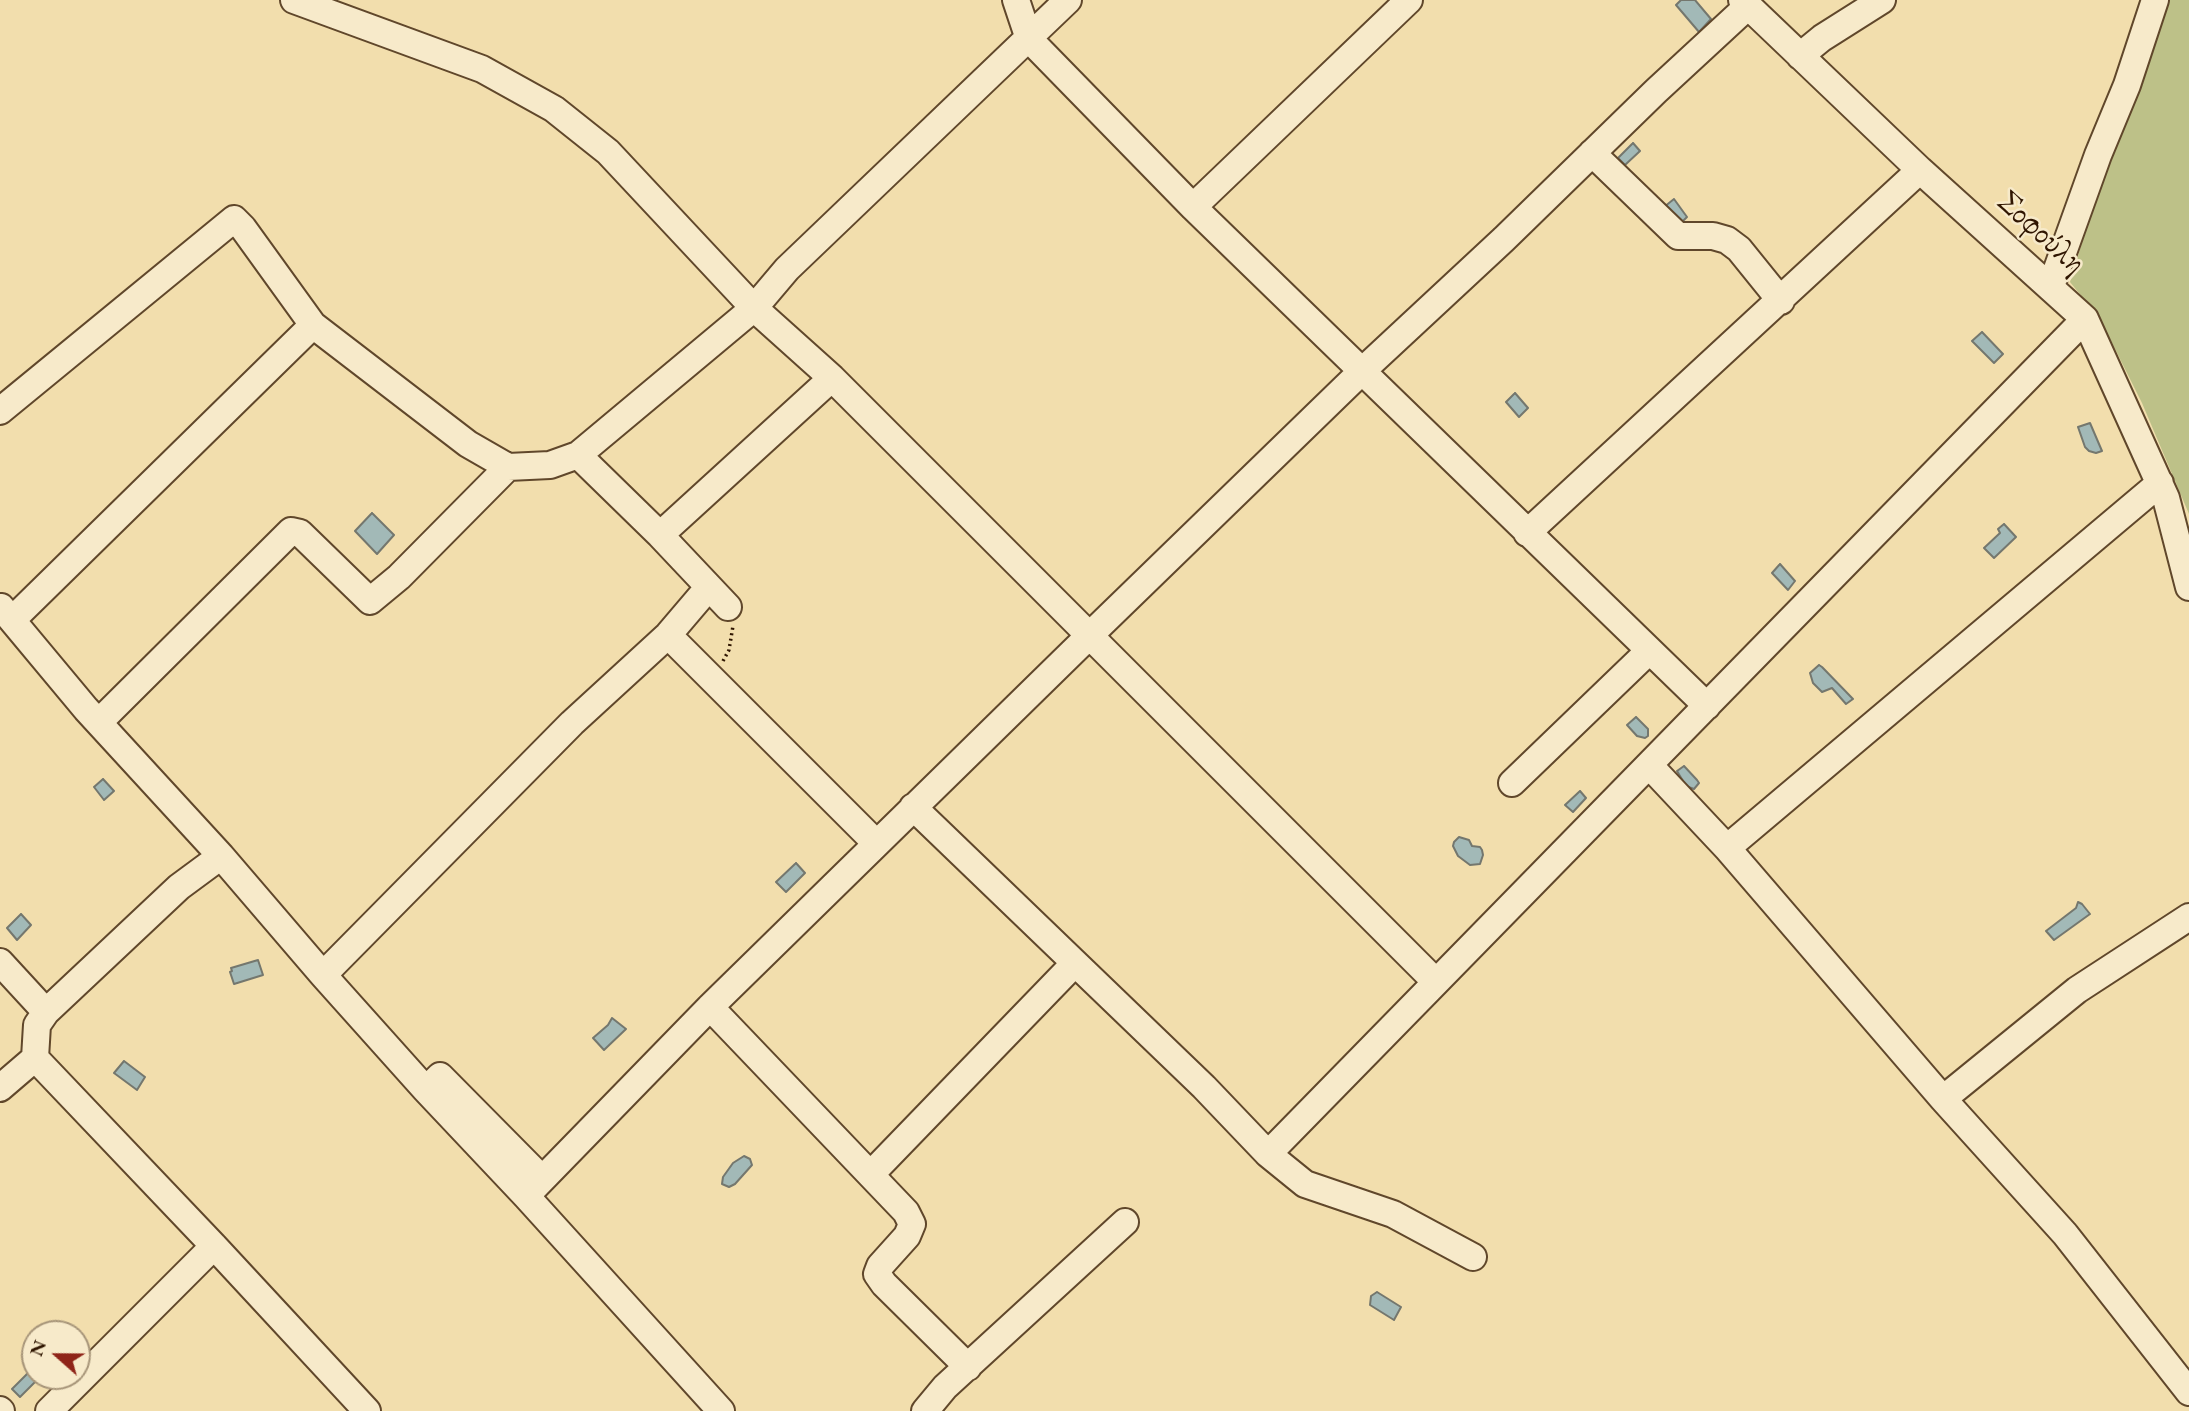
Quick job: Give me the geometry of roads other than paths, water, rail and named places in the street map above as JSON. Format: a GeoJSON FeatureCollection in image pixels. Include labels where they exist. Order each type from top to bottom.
{"type":"FeatureCollection","features":[{"type":"Feature","properties":{"kind":"street"},"geometry":{"type":"LineString","coordinates":[[295,0],[482,69],[554,109],[608,152],[754,308],[832,378],[1436,982]]}},
{"type":"Feature","properties":{"kind":"street"},"geometry":{"type":"LineString","coordinates":[[1016,0],[1029,39],[1193,207],[1707,706]]}},
{"type":"Feature","properties":{"kind":"street"},"geometry":{"type":"LineString","coordinates":[[0,411],[234,219],[313,325],[468,444],[508,467],[550,465],[578,455],[754,308],[787,269],[1068,0]]}},
{"type":"Feature","properties":{"kind":"street"},"geometry":{"type":"LineString","coordinates":[[1193,207],[1409,0]]}},
{"type":"Feature","properties":{"kind":"street"},"geometry":{"type":"LineString","coordinates":[[1800,56],[1822,38],[1882,0]]}},
{"type":"Feature","properties":{"kind":"street"},"geometry":{"type":"LineString","coordinates":[[2051,286],[2098,155],[2127,85],[2155,0]]}},
{"type":"Feature","properties":{"kind":"street"},"geometry":{"type":"LineString","coordinates":[[534,1187],[876,843],[1361,372],[1504,239],[1745,3]]}},
{"type":"Feature","properties":{"kind":"street","name":"Σοφούλη"},"geometry":{"type":"LineString","coordinates":[[1745,3],[1920,170],[2085,319],[2166,498],[2189,587]]}},
{"type":"Feature","properties":{"kind":"street"},"geometry":{"type":"LineString","coordinates":[[1592,153],[1678,236],[1713,236],[1727,240],[1739,249],[1781,301]]}},
{"type":"Feature","properties":{"kind":"street"},"geometry":{"type":"LineString","coordinates":[[1527,533],[1920,170]]}},
{"type":"Feature","properties":{"kind":"street"},"geometry":{"type":"LineString","coordinates":[[1268,1154],[2085,319]]}},
{"type":"Feature","properties":{"kind":"street"},"geometry":{"type":"LineString","coordinates":[[313,325],[6,613],[99,722],[221,856],[426,1090],[440,1076],[721,1411]]}},
{"type":"Feature","properties":{"kind":"street"},"geometry":{"type":"LineString","coordinates":[[660,535],[832,378]]}},
{"type":"Feature","properties":{"kind":"street"},"geometry":{"type":"LineString","coordinates":[[578,455],[660,535],[728,607]]}},
{"type":"Feature","properties":{"kind":"street"},"geometry":{"type":"LineString","coordinates":[[99,722],[291,531],[299,533],[370,601],[399,577],[508,467]]}},
{"type":"Feature","properties":{"kind":"street"},"geometry":{"type":"LineString","coordinates":[[1727,848],[2160,483]]}},
{"type":"Feature","properties":{"kind":"street"},"geometry":{"type":"LineString","coordinates":[[323,975],[572,723],[668,635],[708,588]]}},
{"type":"Feature","properties":{"kind":"street"},"geometry":{"type":"LineString","coordinates":[[668,635],[876,843]]}},
{"type":"Feature","properties":{"kind":"street"},"geometry":{"type":"LineString","coordinates":[[1512,783],[1649,651]]}},
{"type":"Feature","properties":{"kind":"street"},"geometry":{"type":"LineString","coordinates":[[1649,765],[1727,848],[1943,1099],[2064,1234],[2189,1392]]}},
{"type":"Feature","properties":{"kind":"street"},"geometry":{"type":"LineString","coordinates":[[914,807],[1205,1087],[1268,1154],[1305,1184],[1393,1214],[1473,1257]]}},
{"type":"Feature","properties":{"kind":"street"},"geometry":{"type":"LineString","coordinates":[[0,1088],[35,1058],[37,1025],[46,1012],[179,887],[221,856]]}},
{"type":"Feature","properties":{"kind":"street"},"geometry":{"type":"LineString","coordinates":[[1943,1099],[2077,990],[2189,917]]}},
{"type":"Feature","properties":{"kind":"street"},"geometry":{"type":"LineString","coordinates":[[0,962],[46,1012]]}},
{"type":"Feature","properties":{"kind":"street"},"geometry":{"type":"LineString","coordinates":[[871,1174],[1075,963]]}},
{"type":"Feature","properties":{"kind":"street"},"geometry":{"type":"LineString","coordinates":[[710,1007],[906,1212],[912,1224],[907,1236],[880,1266],[877,1275],[968,1367]]}},
{"type":"Feature","properties":{"kind":"street"},"geometry":{"type":"LineString","coordinates":[[35,1058],[367,1411]]}},
{"type":"Feature","properties":{"kind":"street"},"geometry":{"type":"LineString","coordinates":[[925,1411],[945,1387],[1125,1222]]}},
{"type":"Feature","properties":{"kind":"street"},"geometry":{"type":"LineString","coordinates":[[49,1411],[214,1246]]}},
{"type":"Feature","properties":{"kind":"water"},"geometry":{"type":"Polygon","coordinates":[[[1681,0],[1695,0],[1711,19],[1699,32],[1676,5],[1681,0]]]}},
{"type":"Feature","properties":{"kind":"water"},"geometry":{"type":"Polygon","coordinates":[[[1633,143],[1640,151],[1625,165],[1618,158],[1633,143]]]}},
{"type":"Feature","properties":{"kind":"water"},"geometry":{"type":"Polygon","coordinates":[[[1674,199],[1687,217],[1679,225],[1664,207],[1674,199]]]}},
{"type":"Feature","properties":{"kind":"water"},"geometry":{"type":"Polygon","coordinates":[[[1982,332],[2003,354],[1994,363],[1972,341],[1982,332]]]}},
{"type":"Feature","properties":{"kind":"water"},"geometry":{"type":"Polygon","coordinates":[[[1515,393],[1528,408],[1519,417],[1506,402],[1515,393]]]}},
{"type":"Feature","properties":{"kind":"water"},"geometry":{"type":"Polygon","coordinates":[[[2090,423],[2102,451],[2096,453],[2085,447],[2078,427],[2090,423]]]}},
{"type":"Feature","properties":{"kind":"water"},"geometry":{"type":"Polygon","coordinates":[[[372,513],[394,535],[377,554],[355,531],[372,513]]]}},
{"type":"Feature","properties":{"kind":"water"},"geometry":{"type":"Polygon","coordinates":[[[2004,524],[2016,537],[1994,558],[1984,548],[2000,533],[1998,529],[2004,524]]]}},
{"type":"Feature","properties":{"kind":"water"},"geometry":{"type":"Polygon","coordinates":[[[1780,564],[1795,581],[1788,590],[1772,573],[1780,564]]]}},
{"type":"Feature","properties":{"kind":"water"},"geometry":{"type":"Polygon","coordinates":[[[1819,665],[1853,699],[1846,704],[1832,688],[1822,692],[1813,683],[1810,673],[1819,665]]]}},
{"type":"Feature","properties":{"kind":"water"},"geometry":{"type":"Polygon","coordinates":[[[1636,717],[1648,729],[1648,736],[1645,738],[1637,736],[1627,725],[1636,717]]]}},
{"type":"Feature","properties":{"kind":"water"},"geometry":{"type":"Polygon","coordinates":[[[1684,766],[1699,783],[1694,789],[1686,786],[1677,771],[1684,766]]]}},
{"type":"Feature","properties":{"kind":"water"},"geometry":{"type":"Polygon","coordinates":[[[103,779],[114,791],[104,800],[94,787],[103,779]]]}},
{"type":"Feature","properties":{"kind":"water"},"geometry":{"type":"Polygon","coordinates":[[[1580,791],[1586,798],[1573,812],[1565,805],[1580,791]]]}},
{"type":"Feature","properties":{"kind":"water"},"geometry":{"type":"Polygon","coordinates":[[[1459,837],[1469,840],[1472,846],[1480,847],[1483,855],[1480,864],[1470,865],[1458,856],[1453,846],[1459,837]]]}},
{"type":"Feature","properties":{"kind":"water"},"geometry":{"type":"Polygon","coordinates":[[[796,863],[805,873],[786,892],[776,882],[796,863]]]}},
{"type":"Feature","properties":{"kind":"water"},"geometry":{"type":"Polygon","coordinates":[[[2078,902],[2090,914],[2054,940],[2046,931],[2076,908],[2078,902]]]}},
{"type":"Feature","properties":{"kind":"water"},"geometry":{"type":"Polygon","coordinates":[[[21,914],[31,925],[17,940],[7,928],[21,914]]]}},
{"type":"Feature","properties":{"kind":"water"},"geometry":{"type":"Polygon","coordinates":[[[258,960],[263,975],[234,984],[231,968],[258,960]]]}},
{"type":"Feature","properties":{"kind":"water"},"geometry":{"type":"Polygon","coordinates":[[[612,1018],[626,1029],[604,1050],[593,1038],[612,1018]]]}},
{"type":"Feature","properties":{"kind":"water"},"geometry":{"type":"Polygon","coordinates":[[[124,1061],[145,1077],[137,1090],[114,1073],[124,1061]]]}},
{"type":"Feature","properties":{"kind":"water"},"geometry":{"type":"Polygon","coordinates":[[[744,1156],[750,1159],[752,1165],[735,1184],[729,1187],[722,1184],[723,1177],[733,1163],[744,1156]]]}},
{"type":"Feature","properties":{"kind":"water"},"geometry":{"type":"Polygon","coordinates":[[[1377,1292],[1401,1307],[1394,1320],[1370,1305],[1371,1296],[1377,1292]]]}},
{"type":"Feature","properties":{"kind":"water"},"geometry":{"type":"Polygon","coordinates":[[[21,1380],[21,1390],[27,1390],[20,1397],[12,1389],[21,1380]]]}}]}
